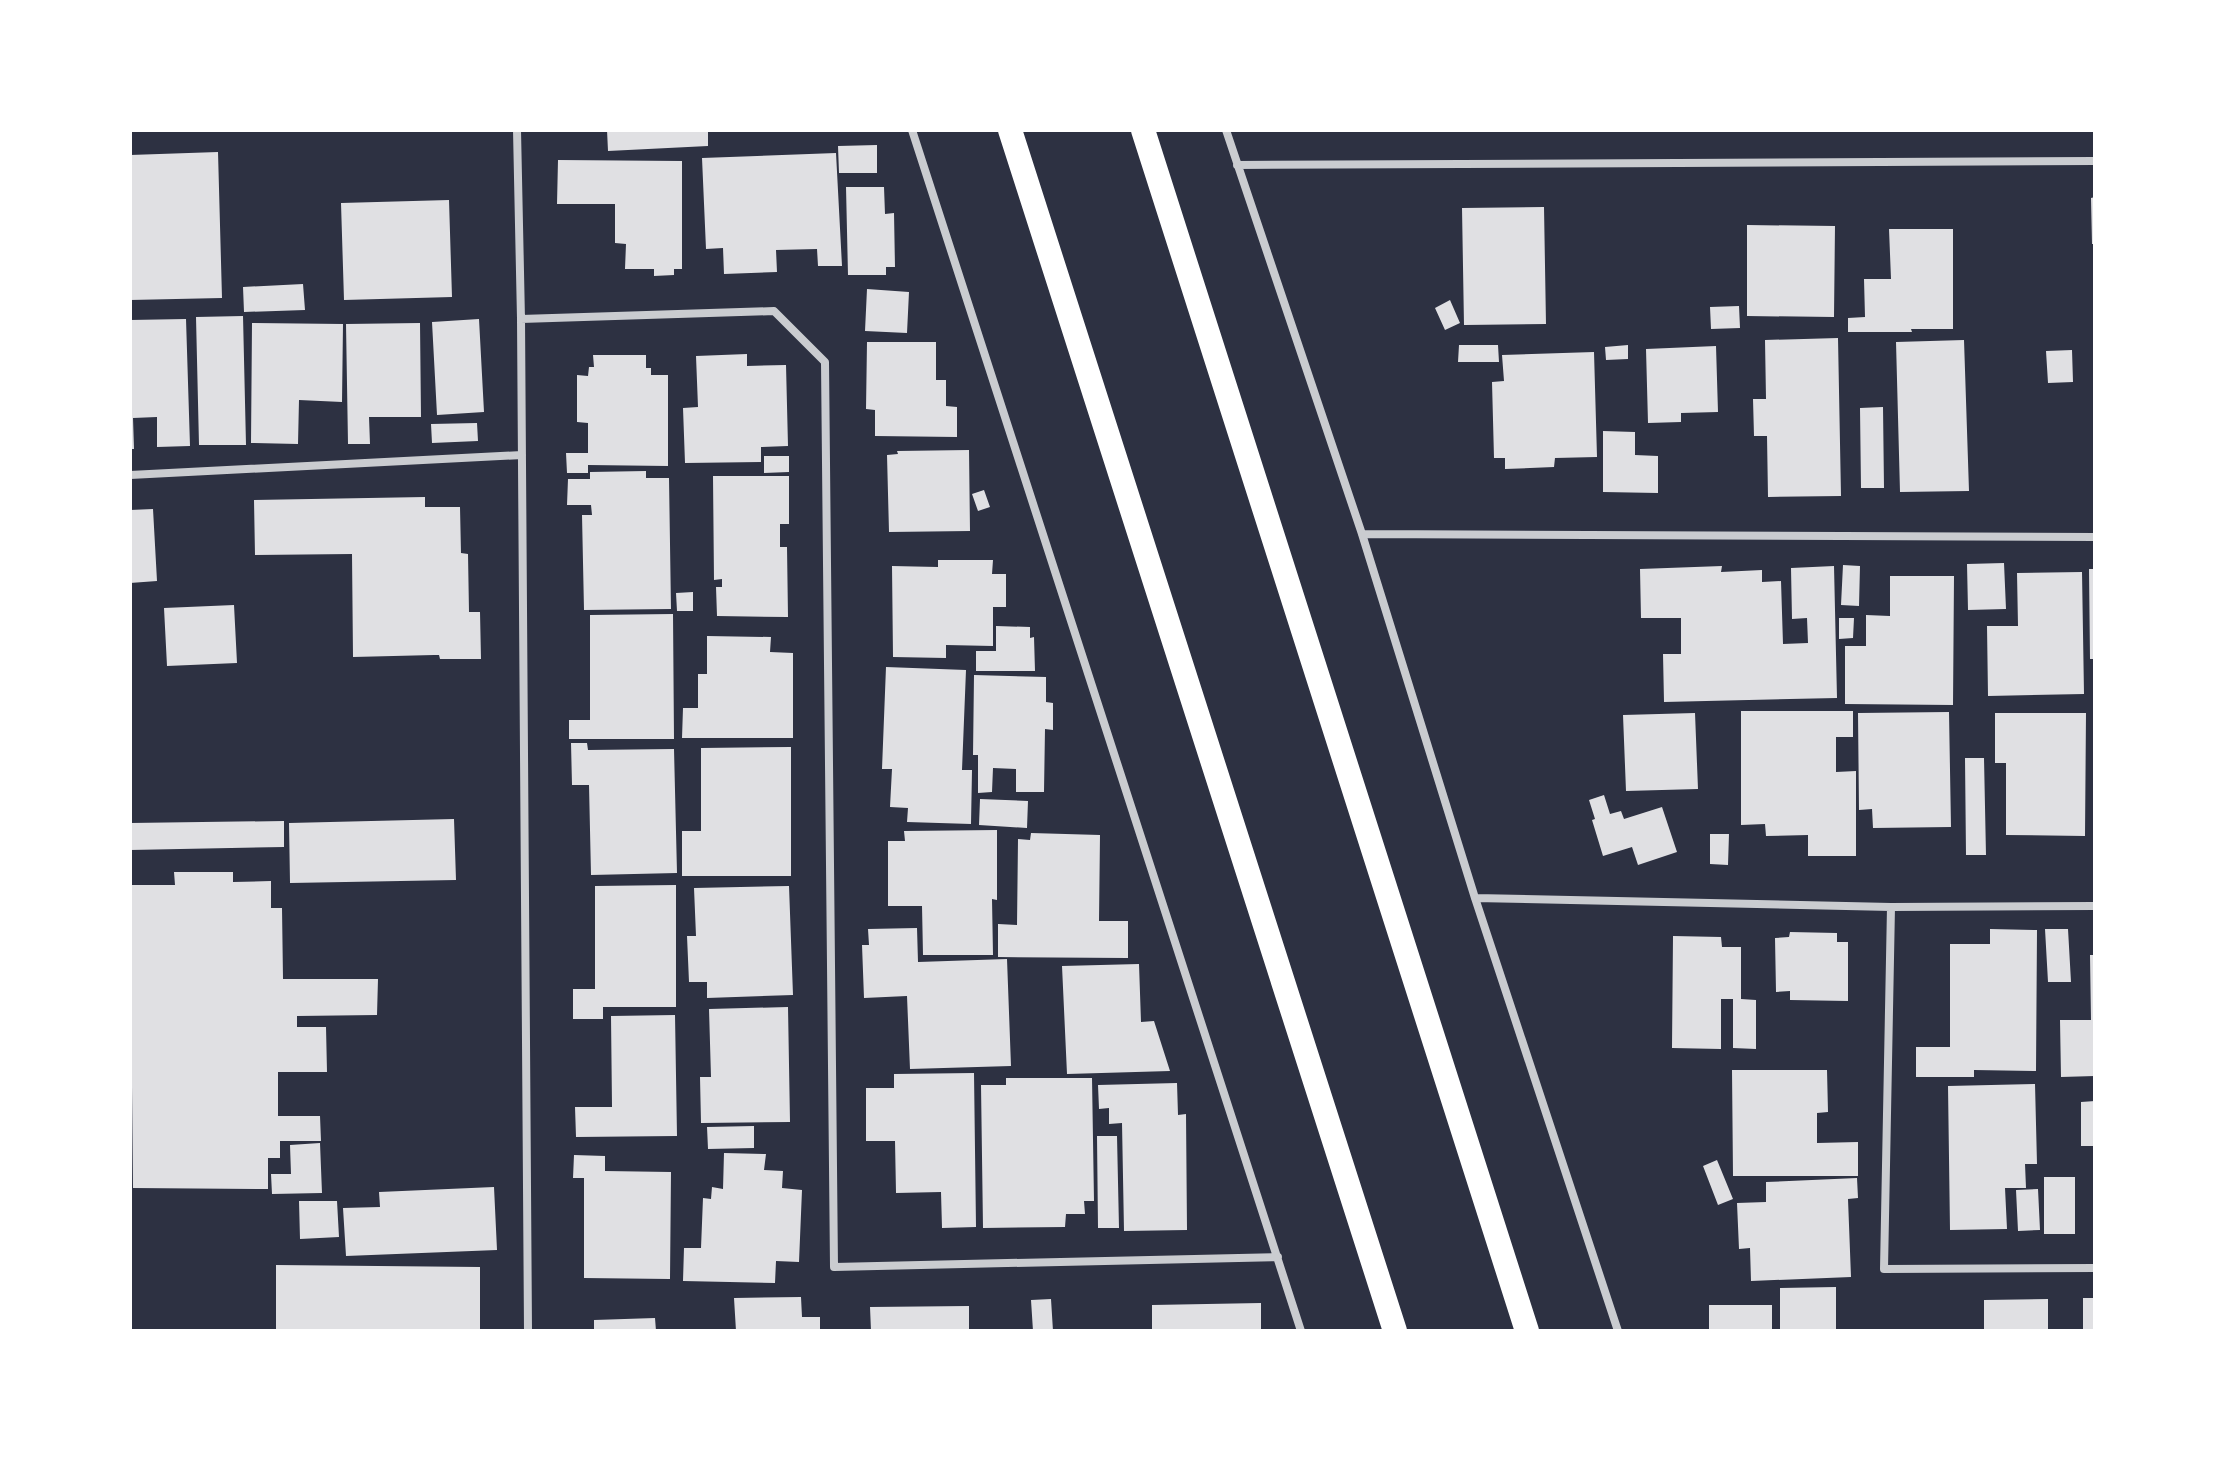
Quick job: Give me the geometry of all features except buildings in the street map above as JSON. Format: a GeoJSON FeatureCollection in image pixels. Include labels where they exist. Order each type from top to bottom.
{"type":"FeatureCollection","features":[{"type":"Feature","properties":{"kind":"highway"},"geometry":{"type":"LineString","coordinates":[[1010,130],[1395,1331]]}},
{"type":"Feature","properties":{"kind":"highway"},"geometry":{"type":"LineString","coordinates":[[1143,130],[1527,1331]]}},
{"type":"Feature","properties":{"kind":"street"},"geometry":{"type":"LineString","coordinates":[[517,130],[528,1331]]}},
{"type":"Feature","properties":{"kind":"street"},"geometry":{"type":"LineString","coordinates":[[912,130],[1301,1331]]}},
{"type":"Feature","properties":{"kind":"street"},"geometry":{"type":"LineString","coordinates":[[1226,130],[1362,534],[1475,898],[1618,1331]]}},
{"type":"Feature","properties":{"kind":"street"},"geometry":{"type":"LineString","coordinates":[[1237,165],[2095,161]]}},
{"type":"Feature","properties":{"kind":"street"},"geometry":{"type":"LineString","coordinates":[[521,319],[774,311],[825,362],[834,1267],[1278,1257]]}},
{"type":"Feature","properties":{"kind":"street"},"geometry":{"type":"LineString","coordinates":[[130,475],[522,455]]}},
{"type":"Feature","properties":{"kind":"street"},"geometry":{"type":"LineString","coordinates":[[1362,534],[2095,537]]}},
{"type":"Feature","properties":{"kind":"street"},"geometry":{"type":"LineString","coordinates":[[1475,898],[1891,907],[2095,906]]}},
{"type":"Feature","properties":{"kind":"street"},"geometry":{"type":"LineString","coordinates":[[1891,907],[1884,1269],[2095,1268]]}}]}
